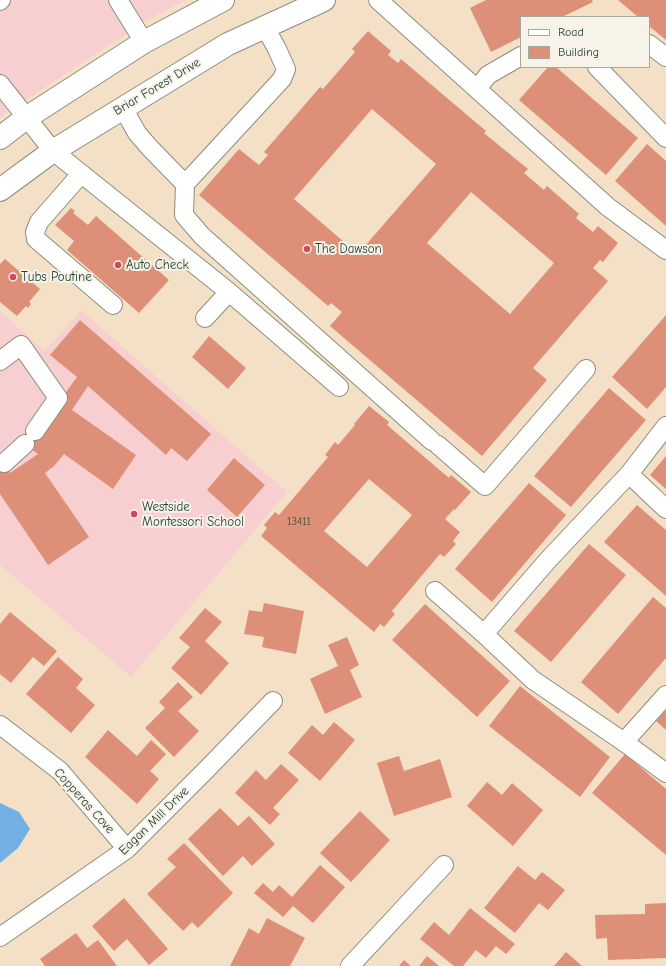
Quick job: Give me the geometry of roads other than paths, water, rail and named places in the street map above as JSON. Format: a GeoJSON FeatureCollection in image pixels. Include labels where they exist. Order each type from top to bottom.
{"type":"FeatureCollection","features":[{"type":"Feature","properties":{"kind":"main road"},"geometry":{"type":"LineString","coordinates":[[0,138],[26,118],[144,42],[223,0]]}},
{"type":"Feature","properties":{"kind":"main road","name":"Briar Forest Drive"},"geometry":{"type":"LineString","coordinates":[[0,190],[53,151],[228,44],[324,0]]}},
{"type":"Feature","properties":{"kind":"street"},"geometry":{"type":"LineString","coordinates":[[118,0],[144,42]]}},
{"type":"Feature","properties":{"kind":"street"},"geometry":{"type":"LineString","coordinates":[[378,0],[608,207],[666,250]]}},
{"type":"Feature","properties":{"kind":"street"},"geometry":{"type":"LineString","coordinates":[[265,27],[286,69],[282,79],[185,184],[184,215],[202,236],[485,486],[586,369]]}},
{"type":"Feature","properties":{"kind":"street"},"geometry":{"type":"LineString","coordinates":[[650,45],[666,57]]}},
{"type":"Feature","properties":{"kind":"street"},"geometry":{"type":"LineString","coordinates":[[476,89],[488,75],[520,57]]}},
{"type":"Feature","properties":{"kind":"street"},"geometry":{"type":"LineString","coordinates":[[598,68],[666,137]]}},
{"type":"Feature","properties":{"kind":"street"},"geometry":{"type":"LineString","coordinates":[[0,84],[53,151],[229,292],[339,387]]}},
{"type":"Feature","properties":{"kind":"street"},"geometry":{"type":"LineString","coordinates":[[123,108],[137,133],[185,184]]}},
{"type":"Feature","properties":{"kind":"street"},"geometry":{"type":"LineString","coordinates":[[82,174],[39,222],[35,232],[36,239],[113,306]]}},
{"type":"Feature","properties":{"kind":"street"},"geometry":{"type":"LineString","coordinates":[[205,318],[229,292]]}},
{"type":"Feature","properties":{"kind":"street"},"geometry":{"type":"LineString","coordinates":[[0,360],[21,346],[58,398],[30,438],[4,463]]}},
{"type":"Feature","properties":{"kind":"street"},"geometry":{"type":"LineString","coordinates":[[484,634],[548,560],[629,474],[666,426]]}},
{"type":"Feature","properties":{"kind":"street"},"geometry":{"type":"LineString","coordinates":[[629,474],[666,509]]}},
{"type":"Feature","properties":{"kind":"street"},"geometry":{"type":"LineString","coordinates":[[434,591],[484,634],[533,680],[624,742],[666,773]]}},
{"type":"Feature","properties":{"kind":"street"},"geometry":{"type":"LineString","coordinates":[[624,742],[666,695]]}},
{"type":"Feature","properties":{"kind":"street","name":"Eagan Mill Drive"},"geometry":{"type":"LineString","coordinates":[[0,937],[126,849],[273,701]]}},
{"type":"Feature","properties":{"kind":"street","name":"Copperas Cove"},"geometry":{"type":"LineString","coordinates":[[0,725],[60,771],[126,849]]}},
{"type":"Feature","properties":{"kind":"street"},"geometry":{"type":"LineString","coordinates":[[350,966],[444,865]]}},
{"type":"Feature","properties":{"kind":"water"},"geometry":{"type":"Polygon","coordinates":[[[0,803],[19,812],[30,829],[18,848],[0,863],[0,803]]]}},
{"type":"Feature","properties":{"kind":"place","name":"The Dawson"},"geometry":{"type":"Point","coordinates":[307,249]}},
{"type":"Feature","properties":{"kind":"place","name":"Auto Check"},"geometry":{"type":"Point","coordinates":[118,265]}},
{"type":"Feature","properties":{"kind":"place","name":"Tubs Poutine"},"geometry":{"type":"Point","coordinates":[13,277]}},
{"type":"Feature","properties":{"kind":"place","name":"Westside Montessori School"},"geometry":{"type":"Point","coordinates":[134,514]}}]}
